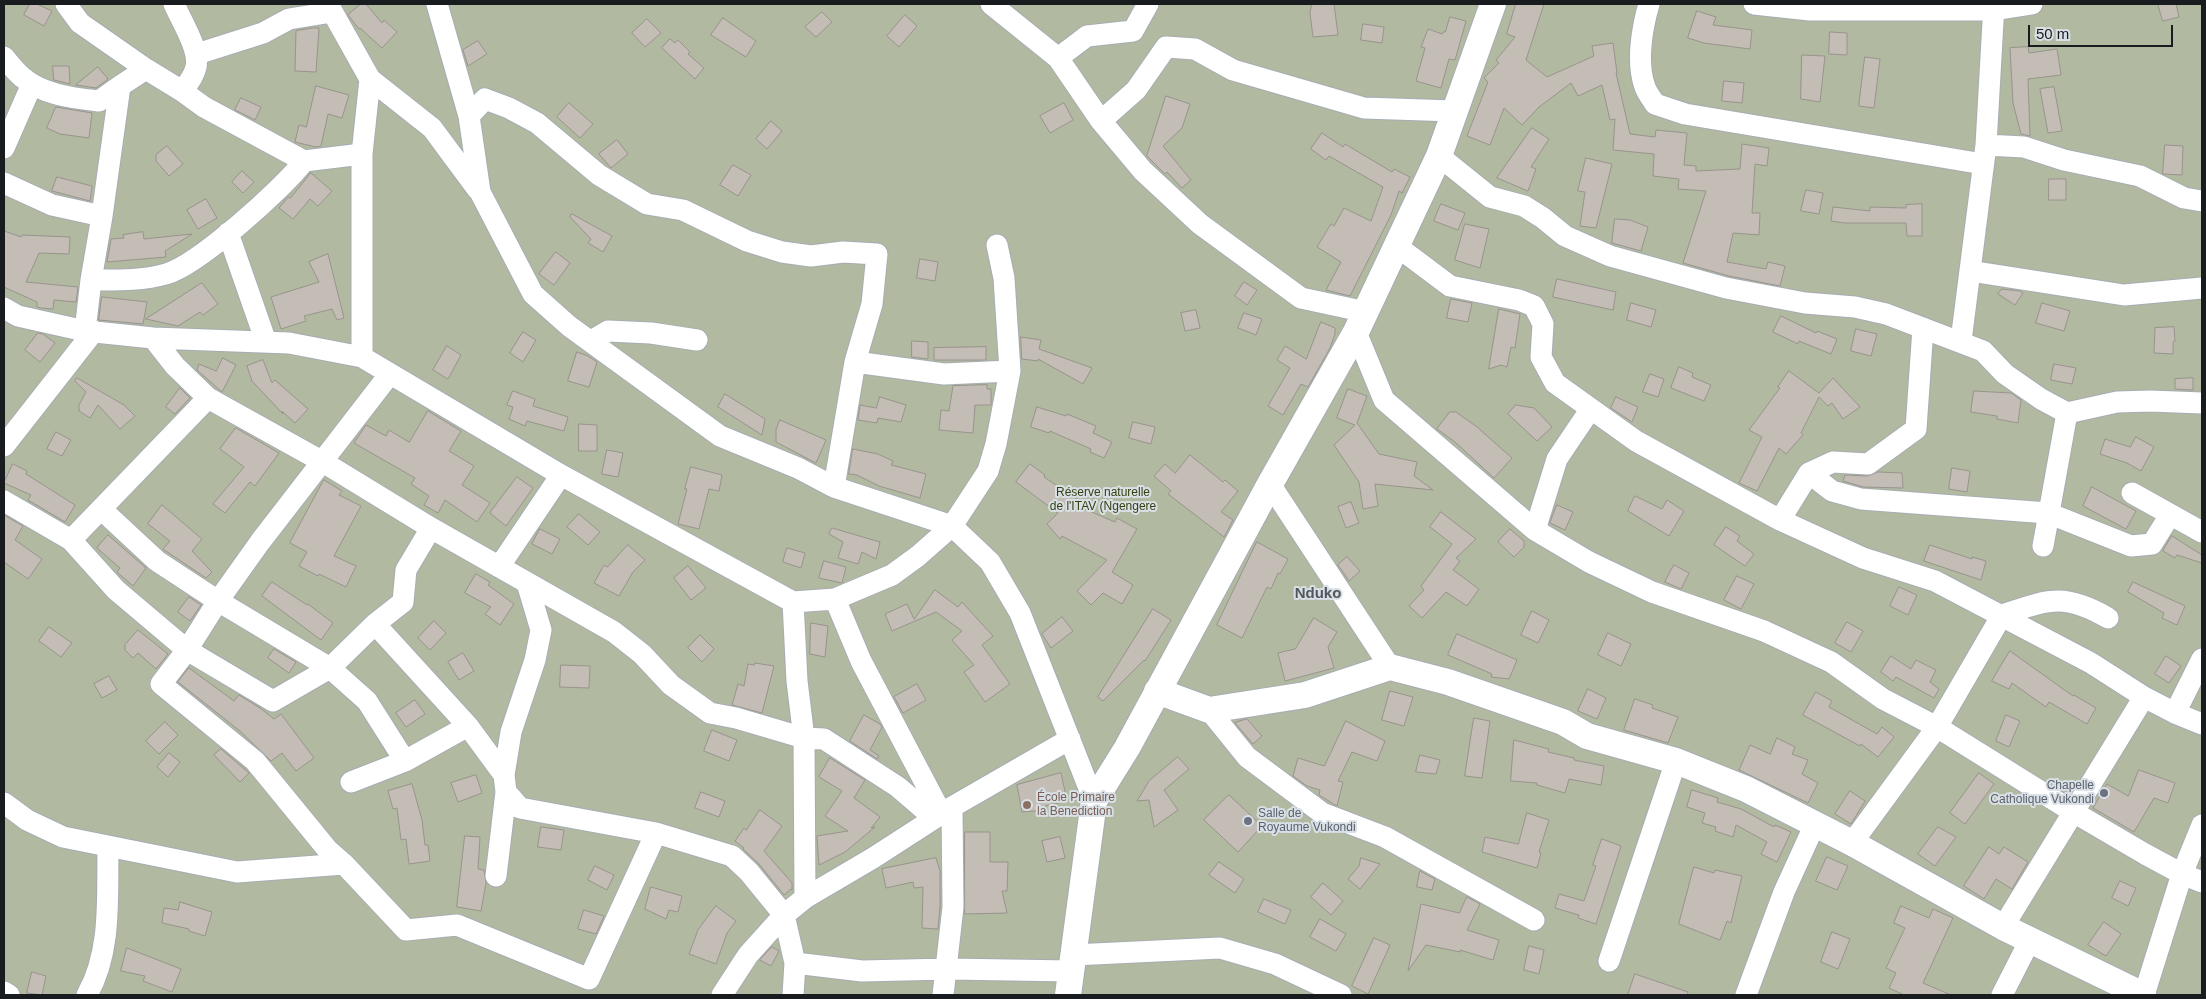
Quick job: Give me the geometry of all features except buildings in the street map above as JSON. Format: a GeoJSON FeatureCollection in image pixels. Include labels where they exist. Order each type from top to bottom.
{"type":"FeatureCollection","features":[{"type":"Feature","properties":{"kind":"street"},"geometry":{"type":"LineString","coordinates":[[66,4],[80,23],[204,107],[304,161],[362,154]]}},
{"type":"Feature","properties":{"kind":"street"},"geometry":{"type":"LineString","coordinates":[[174,4],[197,54],[196,67],[191,79],[182,91]]}},
{"type":"Feature","properties":{"kind":"street"},"geometry":{"type":"LineString","coordinates":[[437,4],[469,116],[480,192]]}},
{"type":"Feature","properties":{"kind":"street"},"geometry":{"type":"LineString","coordinates":[[991,4],[1058,58],[1101,121],[1143,172],[1200,224],[1301,298],[1361,322]]}},
{"type":"Feature","properties":{"kind":"street"},"geometry":{"type":"LineString","coordinates":[[1133,31],[1148,4]]}},
{"type":"Feature","properties":{"kind":"street"},"geometry":{"type":"LineString","coordinates":[[1071,974],[1094,801],[1127,748],[1270,484],[1361,322],[1398,247],[1439,156],[1493,4]]}},
{"type":"Feature","properties":{"kind":"street"},"geometry":{"type":"LineString","coordinates":[[1649,4],[1643,26],[1641,56],[1644,86],[1655,104],[1685,114],[1984,155],[2024,147],[2064,160],[2140,176],[2184,198],[2202,200]]}},
{"type":"Feature","properties":{"kind":"street"},"geometry":{"type":"LineString","coordinates":[[1754,4],[1810,10],[1994,7],[2032,4]]}},
{"type":"Feature","properties":{"kind":"street"},"geometry":{"type":"LineString","coordinates":[[1961,341],[1984,155],[1994,7]]}},
{"type":"Feature","properties":{"kind":"street"},"geometry":{"type":"LineString","coordinates":[[197,54],[263,33],[289,19],[330,8],[370,79],[432,128],[480,192],[533,294],[569,326],[720,436],[789,465],[834,487],[952,526],[990,562],[1020,614],[1094,801]]}},
{"type":"Feature","properties":{"kind":"street"},"geometry":{"type":"LineString","coordinates":[[1058,58],[1087,36],[1133,31],[1166,47],[1195,49],[1233,70],[1364,108],[1454,111]]}},
{"type":"Feature","properties":{"kind":"street"},"geometry":{"type":"LineString","coordinates":[[1101,121],[1136,90],[1166,47]]}},
{"type":"Feature","properties":{"kind":"street"},"geometry":{"type":"LineString","coordinates":[[4,56],[21,76],[32,84],[67,98],[99,101],[146,68]]}},
{"type":"Feature","properties":{"kind":"street"},"geometry":{"type":"LineString","coordinates":[[362,357],[362,154],[370,79]]}},
{"type":"Feature","properties":{"kind":"street"},"geometry":{"type":"LineString","coordinates":[[4,148],[32,84]]}},
{"type":"Feature","properties":{"kind":"street"},"geometry":{"type":"LineString","coordinates":[[4,446],[89,331],[90,280],[102,216],[120,86]]}},
{"type":"Feature","properties":{"kind":"street"},"geometry":{"type":"LineString","coordinates":[[469,116],[485,99],[510,108],[537,123],[599,176],[647,204],[683,210],[747,241],[782,252],[811,256],[843,252],[877,254],[872,304],[855,362],[834,487]]}},
{"type":"Feature","properties":{"kind":"street"},"geometry":{"type":"LineString","coordinates":[[1439,156],[1490,196],[1524,206],[1544,218],[1566,236],[1610,256],[1726,288],[1805,303],[1855,307],[1886,314],[1961,341],[1983,351],[2005,374],[2040,399],[2067,413],[2117,402],[2202,402]]}},
{"type":"Feature","properties":{"kind":"street"},"geometry":{"type":"LineString","coordinates":[[90,280],[140,280],[168,273],[193,260],[252,213],[304,161]]}},
{"type":"Feature","properties":{"kind":"street"},"geometry":{"type":"LineString","coordinates":[[4,183],[52,205],[102,216]]}},
{"type":"Feature","properties":{"kind":"street"},"geometry":{"type":"LineString","coordinates":[[228,232],[266,342]]}},
{"type":"Feature","properties":{"kind":"street"},"geometry":{"type":"LineString","coordinates":[[4,308],[18,316],[89,331],[153,338],[289,343],[362,357],[389,375],[560,475],[793,602],[835,599],[892,575],[918,556],[952,526],[988,471],[996,444],[1010,371],[1004,278],[997,245]]}},
{"type":"Feature","properties":{"kind":"street"},"geometry":{"type":"LineString","coordinates":[[1398,247],[1450,286],[1519,300],[1534,306],[1543,324],[1541,357],[1555,383],[1636,442],[1780,520],[1863,558],[1935,581],[2091,663],[2175,713],[2202,724]]}},
{"type":"Feature","properties":{"kind":"street"},"geometry":{"type":"LineString","coordinates":[[1970,270],[2124,295],[2202,288]]}},
{"type":"Feature","properties":{"kind":"street"},"geometry":{"type":"LineString","coordinates":[[1361,322],[1384,400],[1535,530],[1589,562],[1652,592],[1792,643],[1831,662],[1883,699],[1937,727],[2075,813],[2182,874],[2202,882]]}},
{"type":"Feature","properties":{"kind":"street"},"geometry":{"type":"LineString","coordinates":[[1780,520],[1810,473],[1833,462],[1868,464],[1916,429],[1922,328]]}},
{"type":"Feature","properties":{"kind":"street"},"geometry":{"type":"LineString","coordinates":[[591,341],[608,331],[651,333],[697,340]]}},
{"type":"Feature","properties":{"kind":"street"},"geometry":{"type":"LineString","coordinates":[[153,338],[175,366],[208,398],[323,462],[431,528],[614,632],[642,654],[671,686],[710,713],[736,718],[804,738],[824,739],[942,813]]}},
{"type":"Feature","properties":{"kind":"street"},"geometry":{"type":"LineString","coordinates":[[855,362],[944,374],[1010,371]]}},
{"type":"Feature","properties":{"kind":"street"},"geometry":{"type":"LineString","coordinates":[[389,375],[260,542],[218,601],[187,650],[161,684],[254,761],[327,849],[344,864],[406,930],[458,925],[590,979],[656,833]]}},
{"type":"Feature","properties":{"kind":"street"},"geometry":{"type":"LineString","coordinates":[[71,540],[208,398]]}},
{"type":"Feature","properties":{"kind":"street"},"geometry":{"type":"LineString","coordinates":[[1535,530],[1557,460],[1590,410]]}},
{"type":"Feature","properties":{"kind":"street"},"geometry":{"type":"LineString","coordinates":[[2043,546],[2067,413]]}},
{"type":"Feature","properties":{"kind":"street"},"geometry":{"type":"LineString","coordinates":[[1810,473],[1832,490],[1861,500],[2048,513],[2131,546],[2152,544],[2170,515]]}},
{"type":"Feature","properties":{"kind":"street"},"geometry":{"type":"LineString","coordinates":[[499,567],[560,475]]}},
{"type":"Feature","properties":{"kind":"street"},"geometry":{"type":"LineString","coordinates":[[1270,484],[1390,667]]}},
{"type":"Feature","properties":{"kind":"street"},"geometry":{"type":"LineString","coordinates":[[2132,493],[2202,532]]}},
{"type":"Feature","properties":{"kind":"street"},"geometry":{"type":"LineString","coordinates":[[4,501],[71,540],[116,590],[187,650],[273,701],[330,668],[376,624],[403,602],[406,570],[431,528]]}},
{"type":"Feature","properties":{"kind":"street"},"geometry":{"type":"LineString","coordinates":[[101,509],[157,561],[218,601],[330,668],[367,700],[405,761]]}},
{"type":"Feature","properties":{"kind":"street"},"geometry":{"type":"LineString","coordinates":[[496,876],[512,732],[535,660],[541,630],[527,583]]}},
{"type":"Feature","properties":{"kind":"street"},"geometry":{"type":"LineString","coordinates":[[835,599],[861,661],[942,813],[953,907],[948,969],[943,995]]}},
{"type":"Feature","properties":{"kind":"street"},"geometry":{"type":"LineString","coordinates":[[1852,843],[1937,727],[2002,615],[2045,601],[2072,601],[2087,606],[2108,618]]}},
{"type":"Feature","properties":{"kind":"street"},"geometry":{"type":"LineString","coordinates":[[793,602],[797,681],[804,738],[805,898]]}},
{"type":"Feature","properties":{"kind":"street"},"geometry":{"type":"LineString","coordinates":[[376,624],[468,726],[520,808],[656,833],[732,856],[784,915],[795,964],[793,995]]}},
{"type":"Feature","properties":{"kind":"street"},"geometry":{"type":"LineString","coordinates":[[2175,713],[2202,659]]}},
{"type":"Feature","properties":{"kind":"street"},"geometry":{"type":"LineString","coordinates":[[1157,691],[1209,710],[1305,695],[1390,667],[1448,682],[1563,722],[1587,736],[1676,761],[1746,789],[1852,843],[2030,940],[2144,995],[2182,874],[2202,825]]}},
{"type":"Feature","properties":{"kind":"street"},"geometry":{"type":"LineString","coordinates":[[2003,926],[2075,813],[2144,696]]}},
{"type":"Feature","properties":{"kind":"street"},"geometry":{"type":"LineString","coordinates":[[1209,710],[1247,757],[1322,813],[1385,837],[1534,920]]}},
{"type":"Feature","properties":{"kind":"street"},"geometry":{"type":"LineString","coordinates":[[351,782],[405,761],[468,726]]}},
{"type":"Feature","properties":{"kind":"street"},"geometry":{"type":"LineString","coordinates":[[722,995],[748,955],[784,915],[805,898],[873,858],[942,813],[1070,738]]}},
{"type":"Feature","properties":{"kind":"street"},"geometry":{"type":"LineString","coordinates":[[1609,961],[1676,761]]}},
{"type":"Feature","properties":{"kind":"street"},"geometry":{"type":"LineString","coordinates":[[4,802],[27,820],[63,837],[108,848],[238,872],[344,864]]}},
{"type":"Feature","properties":{"kind":"street"},"geometry":{"type":"LineString","coordinates":[[1746,995],[1784,892],[1815,824]]}},
{"type":"Feature","properties":{"kind":"street"},"geometry":{"type":"LineString","coordinates":[[87,995],[97,978],[105,945],[108,848]]}},
{"type":"Feature","properties":{"kind":"street"},"geometry":{"type":"LineString","coordinates":[[2002,995],[2030,940]]}},
{"type":"Feature","properties":{"kind":"street"},"geometry":{"type":"LineString","coordinates":[[795,964],[862,971],[948,969],[1071,974],[1220,948],[1275,964],[1341,995]]}},
{"type":"Feature","properties":{"kind":"street"},"geometry":{"type":"LineString","coordinates":[[4,992],[9,995]]}},
{"type":"Feature","properties":{"kind":"green space","name":"Réserve naturelle de l'ITAV (Ngengere"},"geometry":{"type":"Polygon","coordinates":[[[4,4],[2202,4],[2202,995],[4,995],[4,4]]]}},
{"type":"Feature","properties":{"kind":"place","name":"Chapelle Catholique Vukondi"},"geometry":{"type":"Point","coordinates":[2104,793]}},
{"type":"Feature","properties":{"kind":"place","name":"École Primaire la Benediction"},"geometry":{"type":"Point","coordinates":[1027,805]}},
{"type":"Feature","properties":{"kind":"place","name":"Salle de Royaume Vukondi"},"geometry":{"type":"Point","coordinates":[1248,821]}},
{"type":"Feature","properties":{"kind":"district","name":"Nduko"},"geometry":{"type":"Point","coordinates":[1318,594]}}]}
